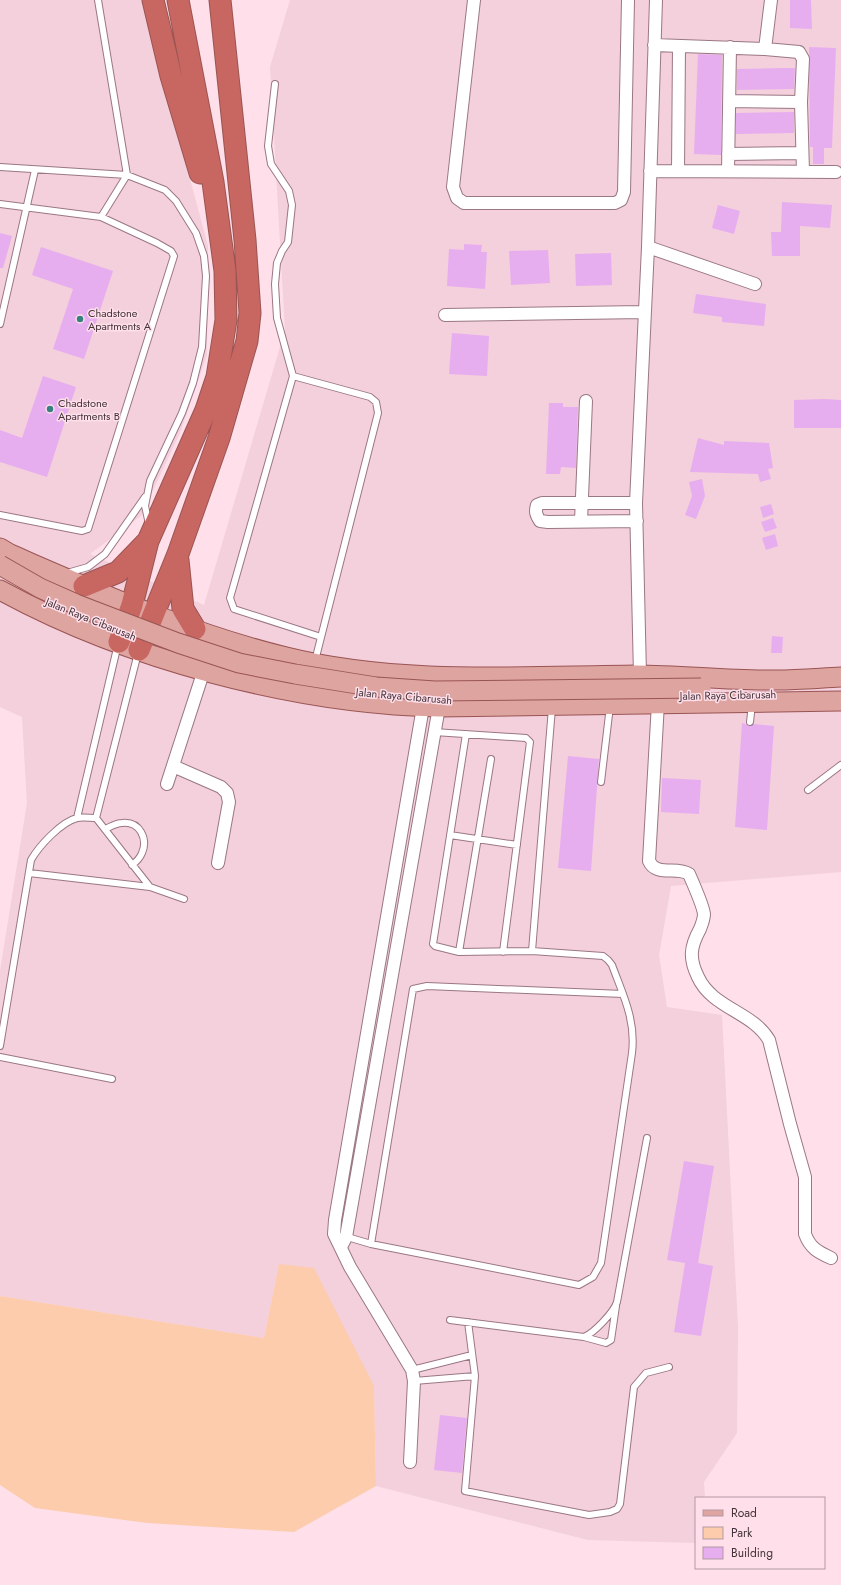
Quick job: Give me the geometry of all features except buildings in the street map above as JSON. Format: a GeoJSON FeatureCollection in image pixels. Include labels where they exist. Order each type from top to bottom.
{"type":"FeatureCollection","features":[{"type":"Feature","properties":{"kind":"highway"},"geometry":{"type":"LineString","coordinates":[[153,0],[191,147],[216,210]]}},
{"type":"Feature","properties":{"kind":"highway"},"geometry":{"type":"LineString","coordinates":[[119,642],[132,605],[150,537],[206,410],[217,377],[226,320],[225,271],[213,182],[178,0]]}},
{"type":"Feature","properties":{"kind":"highway"},"geometry":{"type":"LineString","coordinates":[[147,653],[160,616],[178,554],[218,438],[247,341],[250,313],[244,226],[220,0]]}},
{"type":"Feature","properties":{"kind":"highway"},"geometry":{"type":"LineString","coordinates":[[94,590],[118,572],[150,537]]}},
{"type":"Feature","properties":{"kind":"highway"},"geometry":{"type":"LineString","coordinates":[[178,554],[181,602],[185,615],[195,629]]}},
{"type":"Feature","properties":{"kind":"main road","name":"Jalan Raya Cibarusah"},"geometry":{"type":"LineString","coordinates":[[0,548],[60,576],[195,629],[286,657],[377,673],[503,676],[640,675],[776,680],[841,677]]}},
{"type":"Feature","properties":{"kind":"main road","name":"Jalan Raya Cibarusah"},"geometry":{"type":"LineString","coordinates":[[0,565],[40,588],[76,604],[178,643],[239,663],[295,674],[376,687],[435,691],[807,693],[833,701]]}},
{"type":"Feature","properties":{"kind":"main road","name":"Jalan Raya Cibarusah"},"geometry":{"type":"LineString","coordinates":[[0,588],[27,593],[75,614],[172,650],[259,676],[395,697],[455,701],[701,692],[776,680]]}},
{"type":"Feature","properties":{"kind":"main road","name":"Jalan Raya Cibarusah"},"geometry":{"type":"LineString","coordinates":[[0,588],[45,613],[147,653],[204,670],[293,692],[374,704],[431,707],[833,701]]}},
{"type":"Feature","properties":{"kind":"main road"},"geometry":{"type":"LineString","coordinates":[[87,630],[98,626],[105,617],[107,605],[94,590]]}},
{"type":"Feature","properties":{"kind":"street"},"geometry":{"type":"LineString","coordinates":[[474,0],[454,187],[457,198],[464,203],[615,203],[621,200],[624,192],[628,0]]}},
{"type":"Feature","properties":{"kind":"street"},"geometry":{"type":"LineString","coordinates":[[640,675],[636,502],[648,248],[656,0]]}},
{"type":"Feature","properties":{"kind":"street"},"geometry":{"type":"LineString","coordinates":[[765,49],[771,0]]}},
{"type":"Feature","properties":{"kind":"street"},"geometry":{"type":"LineString","coordinates":[[654,45],[730,47],[800,52],[802,55],[801,102],[803,172]]}},
{"type":"Feature","properties":{"kind":"street"},"geometry":{"type":"LineString","coordinates":[[678,171],[679,46]]}},
{"type":"Feature","properties":{"kind":"street"},"geometry":{"type":"LineString","coordinates":[[728,171],[730,47]]}},
{"type":"Feature","properties":{"kind":"street"},"geometry":{"type":"LineString","coordinates":[[729,101],[801,102]]}},
{"type":"Feature","properties":{"kind":"street"},"geometry":{"type":"LineString","coordinates":[[728,154],[802,153]]}},
{"type":"Feature","properties":{"kind":"street"},"geometry":{"type":"LineString","coordinates":[[650,171],[836,172]]}},
{"type":"Feature","properties":{"kind":"street"},"geometry":{"type":"LineString","coordinates":[[648,248],[755,284]]}},
{"type":"Feature","properties":{"kind":"street"},"geometry":{"type":"LineString","coordinates":[[446,315],[644,312]]}},
{"type":"Feature","properties":{"kind":"street"},"geometry":{"type":"LineString","coordinates":[[581,521],[586,401]]}},
{"type":"Feature","properties":{"kind":"street"},"geometry":{"type":"LineString","coordinates":[[636,502],[542,503],[537,505],[536,510],[536,516],[540,521],[548,522],[636,521]]}},
{"type":"Feature","properties":{"kind":"street"},"geometry":{"type":"LineString","coordinates":[[167,784],[204,670]]}},
{"type":"Feature","properties":{"kind":"street"},"geometry":{"type":"LineString","coordinates":[[658,703],[649,861],[656,869],[689,874],[704,914],[702,924],[693,941],[691,952],[692,965],[699,979],[711,996],[763,1030],[769,1040],[805,1177],[804,1234],[808,1243],[815,1251],[831,1258]]}},
{"type":"Feature","properties":{"kind":"street"},"geometry":{"type":"LineString","coordinates":[[410,1462],[413,1376],[350,1267],[344,1242],[434,732],[431,707]]}},
{"type":"Feature","properties":{"kind":"street"},"geometry":{"type":"LineString","coordinates":[[344,1242],[334,1234],[335,1220],[431,707]]}},
{"type":"Feature","properties":{"kind":"street"},"geometry":{"type":"LineString","coordinates":[[173,766],[222,787],[227,792],[229,802],[218,863]]}},
{"type":"Feature","properties":{"kind":"lane"},"geometry":{"type":"LineString","coordinates":[[98,0],[127,175],[101,217]]}},
{"type":"Feature","properties":{"kind":"lane"},"geometry":{"type":"LineString","coordinates":[[275,84],[268,156],[289,191],[292,205],[288,242],[277,263],[275,303],[293,376],[230,598],[234,609],[321,637]]}},
{"type":"Feature","properties":{"kind":"lane"},"geometry":{"type":"LineString","coordinates":[[0,167],[127,175],[165,190],[176,201],[196,233],[204,256],[206,276],[202,347],[199,363],[182,413],[150,481],[146,496],[145,510],[150,537]]}},
{"type":"Feature","properties":{"kind":"lane"},"geometry":{"type":"LineString","coordinates":[[0,324],[25,207],[35,170]]}},
{"type":"Feature","properties":{"kind":"lane"},"geometry":{"type":"LineString","coordinates":[[0,204],[101,217],[171,251],[174,261],[89,526],[85,531],[0,515]]}},
{"type":"Feature","properties":{"kind":"lane"},"geometry":{"type":"LineString","coordinates":[[293,376],[370,396],[376,402],[378,414],[315,663]]}},
{"type":"Feature","properties":{"kind":"lane"},"geometry":{"type":"LineString","coordinates":[[60,576],[88,567],[105,554],[146,496]]}},
{"type":"Feature","properties":{"kind":"lane"},"geometry":{"type":"LineString","coordinates":[[77,818],[119,642]]}},
{"type":"Feature","properties":{"kind":"lane"},"geometry":{"type":"LineString","coordinates":[[96,818],[147,653]]}},
{"type":"Feature","properties":{"kind":"lane"},"geometry":{"type":"LineString","coordinates":[[750,722],[752,702]]}},
{"type":"Feature","properties":{"kind":"lane"},"geometry":{"type":"LineString","coordinates":[[601,782],[610,704]]}},
{"type":"Feature","properties":{"kind":"lane"},"geometry":{"type":"LineString","coordinates":[[532,951],[552,706]]}},
{"type":"Feature","properties":{"kind":"lane"},"geometry":{"type":"LineString","coordinates":[[434,732],[526,738],[529,741],[503,952]]}},
{"type":"Feature","properties":{"kind":"lane"},"geometry":{"type":"LineString","coordinates":[[344,1242],[371,1244],[579,1285],[593,1277],[601,1263],[633,1048],[633,1024],[612,965],[603,956],[532,951],[460,952],[435,946],[432,942],[466,734]]}},
{"type":"Feature","properties":{"kind":"lane"},"geometry":{"type":"LineString","coordinates":[[460,952],[491,759]]}},
{"type":"Feature","properties":{"kind":"lane"},"geometry":{"type":"LineString","coordinates":[[808,790],[841,765]]}},
{"type":"Feature","properties":{"kind":"lane"},"geometry":{"type":"LineString","coordinates":[[0,1046],[31,860],[42,844],[56,831],[77,818],[96,818]]}},
{"type":"Feature","properties":{"kind":"lane"},"geometry":{"type":"LineString","coordinates":[[96,818],[150,887]]}},
{"type":"Feature","properties":{"kind":"lane"},"geometry":{"type":"LineString","coordinates":[[104,829],[123,822],[141,830],[144,838],[144,849],[140,857],[132,865]]}},
{"type":"Feature","properties":{"kind":"lane"},"geometry":{"type":"LineString","coordinates":[[450,835],[517,845]]}},
{"type":"Feature","properties":{"kind":"lane"},"geometry":{"type":"LineString","coordinates":[[29,873],[150,887],[184,899]]}},
{"type":"Feature","properties":{"kind":"lane"},"geometry":{"type":"LineString","coordinates":[[371,1244],[413,989],[427,986],[623,994]]}},
{"type":"Feature","properties":{"kind":"lane"},"geometry":{"type":"LineString","coordinates":[[0,1056],[112,1079]]}},
{"type":"Feature","properties":{"kind":"lane"},"geometry":{"type":"LineString","coordinates":[[450,1320],[584,1337],[606,1343],[611,1340],[647,1138]]}},
{"type":"Feature","properties":{"kind":"lane"},"geometry":{"type":"LineString","coordinates":[[584,1337],[592,1333],[616,1306]]}},
{"type":"Feature","properties":{"kind":"lane"},"geometry":{"type":"LineString","coordinates":[[468,1322],[475,1376],[465,1491],[589,1515],[597,1515],[614,1511],[620,1504],[635,1385],[646,1373],[669,1367]]}},
{"type":"Feature","properties":{"kind":"lane"},"geometry":{"type":"LineString","coordinates":[[413,1376],[472,1355]]}},
{"type":"Feature","properties":{"kind":"lane"},"geometry":{"type":"LineString","coordinates":[[413,1376],[475,1376]]}},
{"type":"Feature","properties":{"kind":"shaded area"},"geometry":{"type":"Polygon","coordinates":[[[0,0],[142,0],[208,246],[207,355],[180,433],[141,516],[90,554],[204,605],[285,330],[270,67],[290,0],[841,0],[841,872],[671,886],[659,955],[667,1007],[722,1015],[738,1327],[737,1433],[704,1482],[705,1497],[695,1497],[695,1543],[588,1540],[376,1486],[374,1386],[279,1264],[264,1338],[0,1296],[0,971],[27,803],[22,717],[0,707],[0,0]]]}},
{"type":"Feature","properties":{"kind":"green space"},"geometry":{"type":"Polygon","coordinates":[[[279,1264],[314,1268],[374,1386],[376,1486],[294,1532],[147,1523],[35,1508],[0,1485],[0,1296],[264,1338],[279,1264]]]}},
{"type":"Feature","properties":{"kind":"place","name":"Chadstone Apartments A"},"geometry":{"type":"Point","coordinates":[80,319]}},
{"type":"Feature","properties":{"kind":"place","name":"Chadstone Apartments B"},"geometry":{"type":"Point","coordinates":[50,409]}}]}
